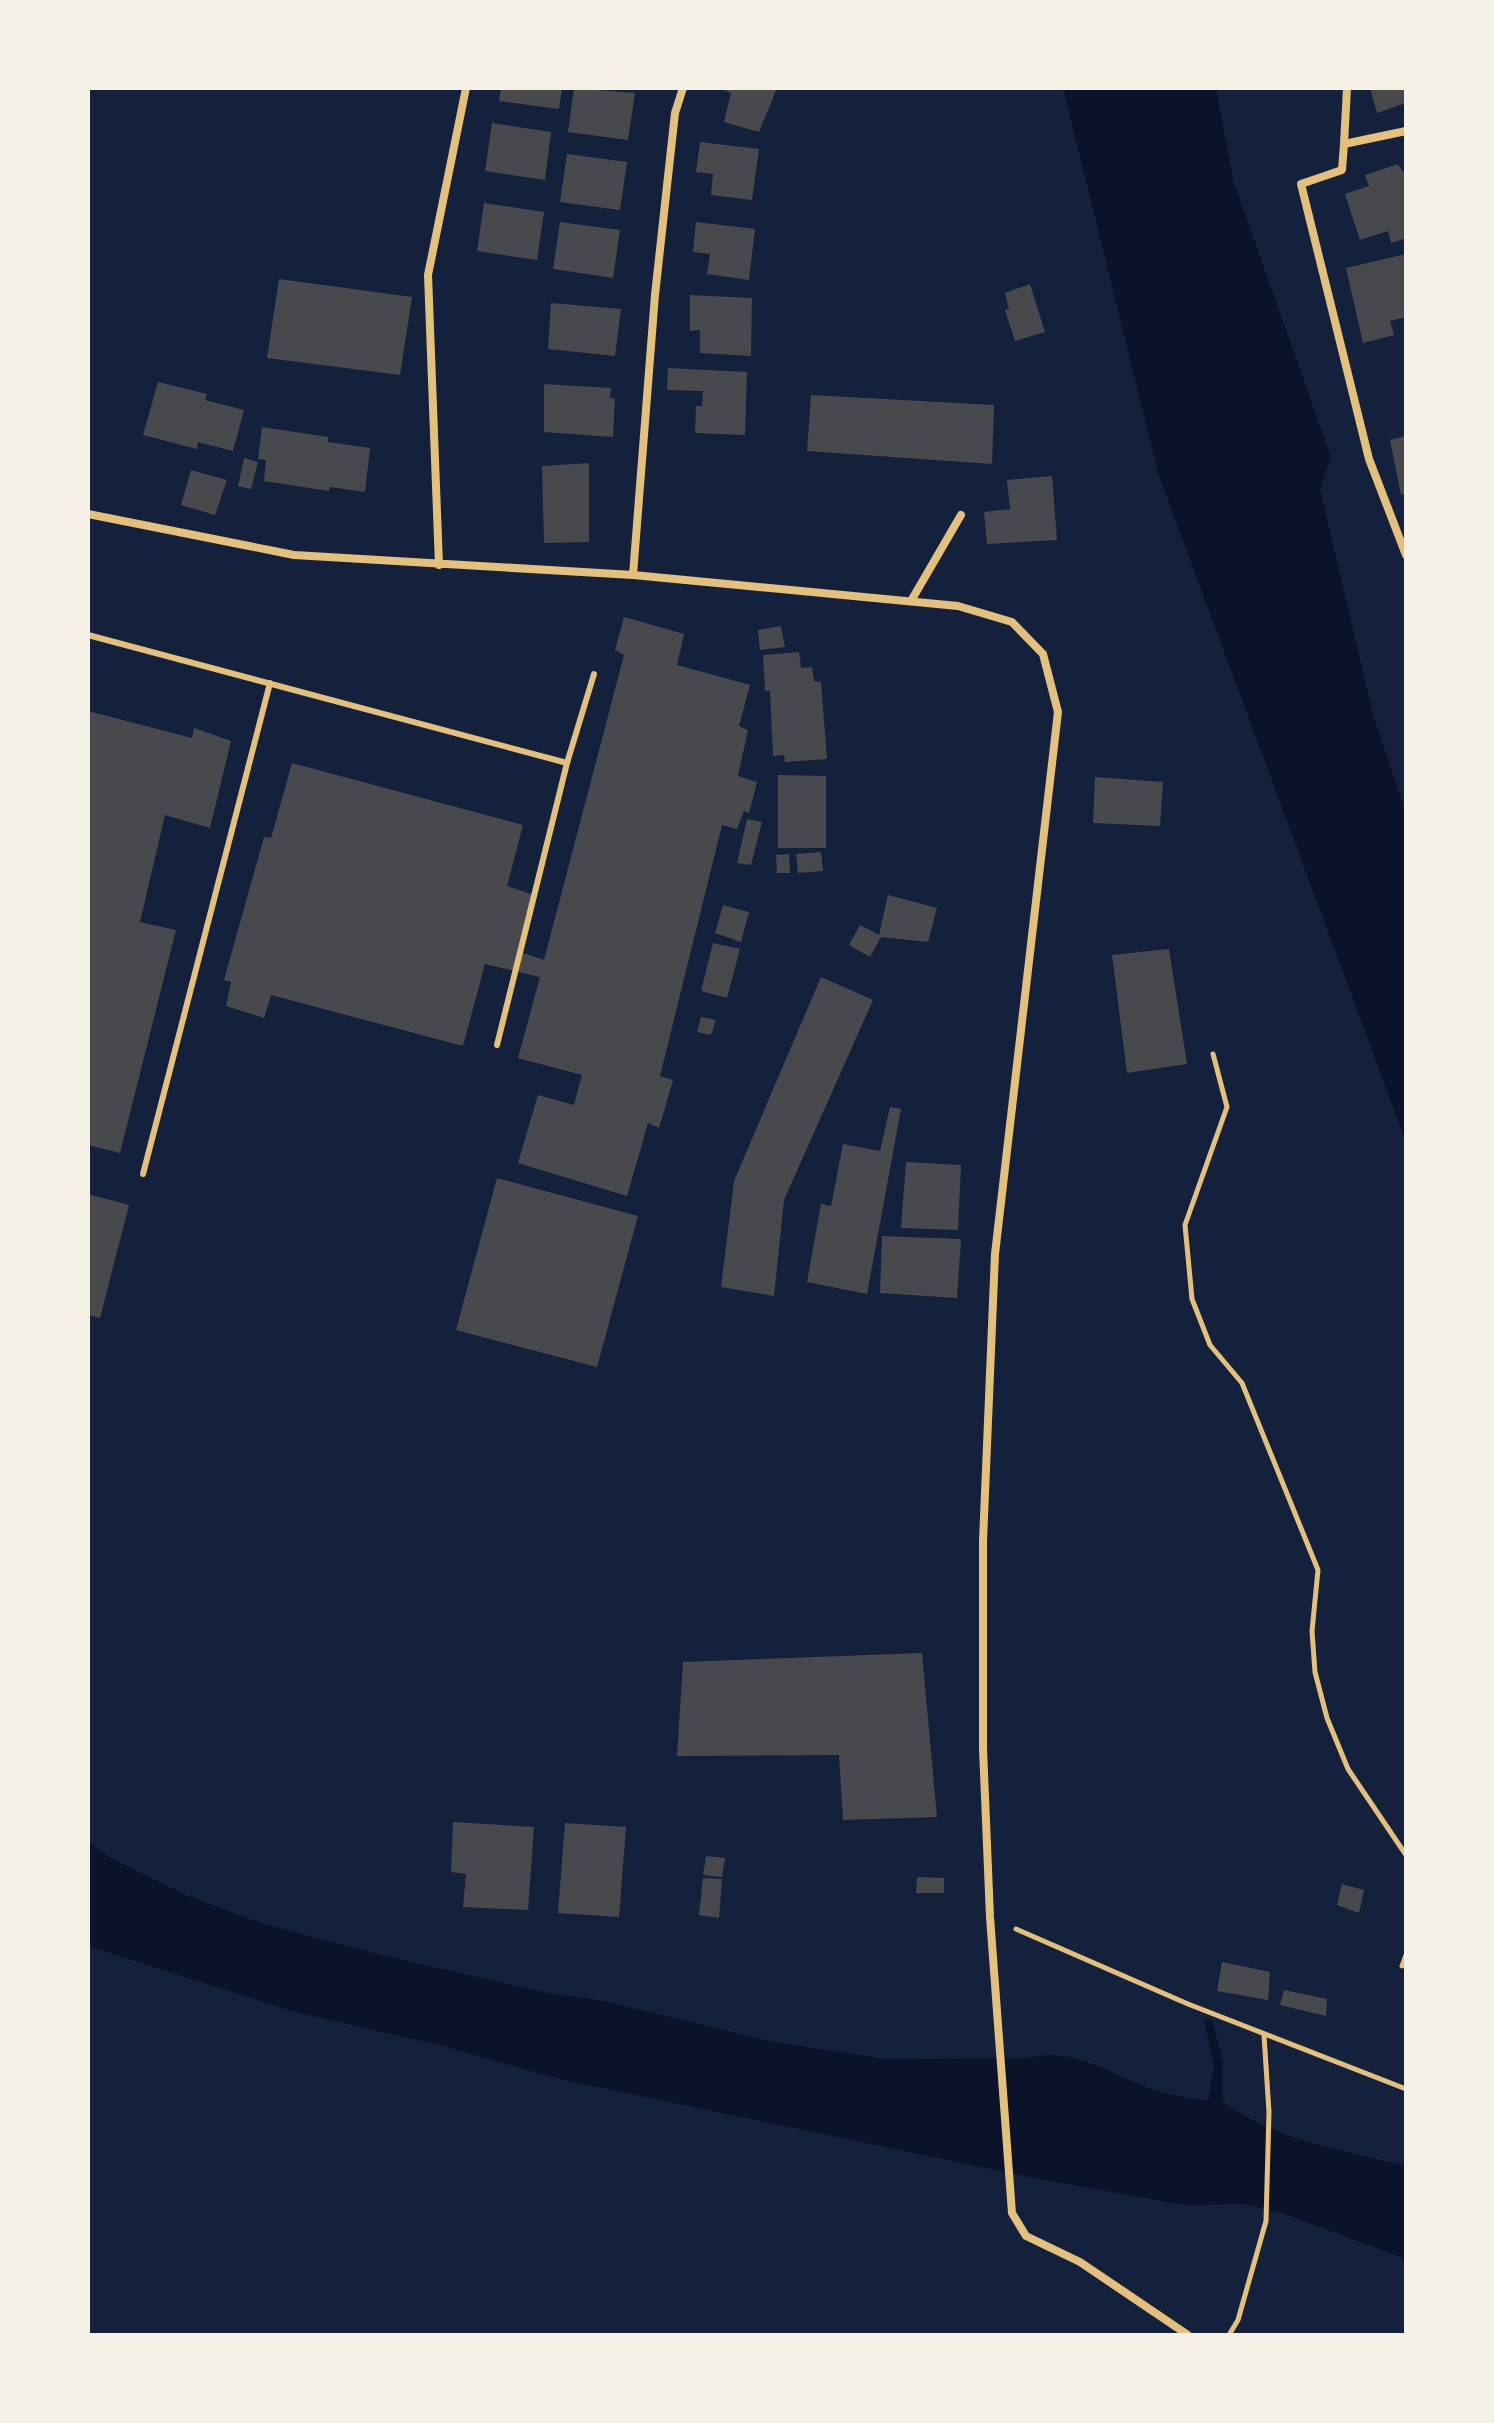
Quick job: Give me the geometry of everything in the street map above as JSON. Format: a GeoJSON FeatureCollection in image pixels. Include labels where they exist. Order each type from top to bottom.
{"type":"FeatureCollection","features":[{"type":"Feature","properties":{"kind":"street"},"geometry":{"type":"LineString","coordinates":[[439,565],[428,275],[466,88]]}},
{"type":"Feature","properties":{"kind":"street"},"geometry":{"type":"LineString","coordinates":[[633,575],[655,295],[675,113],[683,88]]}},
{"type":"Feature","properties":{"kind":"street"},"geometry":{"type":"LineString","coordinates":[[1347,88],[1342,170],[1301,184],[1369,459],[1406,555]]}},
{"type":"Feature","properties":{"kind":"street"},"geometry":{"type":"LineString","coordinates":[[1344,144],[1406,131]]}},
{"type":"Feature","properties":{"kind":"street"},"geometry":{"type":"LineString","coordinates":[[88,514],[294,555],[633,575],[958,606],[1012,622],[1043,654],[1058,712],[995,1254],[983,1541],[983,1749],[996,2034],[1012,2213],[1026,2236],[1080,2262],[1188,2335]]}},
{"type":"Feature","properties":{"kind":"street"},"geometry":{"type":"LineString","coordinates":[[911,601],[961,515]]}},
{"type":"Feature","properties":{"kind":"lane"},"geometry":{"type":"LineString","coordinates":[[88,635],[567,763]]}},
{"type":"Feature","properties":{"kind":"lane"},"geometry":{"type":"LineString","coordinates":[[497,1045],[567,763],[594,674]]}},
{"type":"Feature","properties":{"kind":"lane"},"geometry":{"type":"LineString","coordinates":[[143,1174],[270,683]]}},
{"type":"Feature","properties":{"kind":"path"},"geometry":{"type":"LineString","coordinates":[[1213,1054],[1227,1107],[1185,1225],[1192,1299],[1210,1345],[1242,1383],[1318,1570],[1312,1631],[1315,1672],[1327,1718],[1348,1769],[1406,1855]]}},
{"type":"Feature","properties":{"kind":"path"},"geometry":{"type":"LineString","coordinates":[[990,1917],[1264,2035],[1406,2089]]}},
{"type":"Feature","properties":{"kind":"path"},"geometry":{"type":"LineString","coordinates":[[1402,1966],[1406,1955]]}},
{"type":"Feature","properties":{"kind":"path"},"geometry":{"type":"LineString","coordinates":[[1229,2335],[1238,2320],[1266,2221],[1269,2112],[1264,2035]]}},
{"type":"Feature","properties":{"kind":"water"},"geometry":{"type":"Polygon","coordinates":[[[1063,88],[1216,88],[1233,180],[1331,457],[1320,489],[1372,711],[1406,813],[1406,1142],[1159,476],[1063,88]]]}},
{"type":"Feature","properties":{"kind":"water"},"geometry":{"type":"Polygon","coordinates":[[[88,1841],[109,1857],[186,1895],[261,1923],[377,1954],[552,1994],[599,2000],[774,2042],[886,2059],[1062,2056],[1094,2064],[1160,2092],[1208,2101],[1214,2065],[1204,2020],[1212,2019],[1223,2061],[1223,2102],[1288,2135],[1406,2166],[1406,2259],[1282,2213],[1243,2204],[1184,2205],[1029,2177],[559,2079],[439,2045],[295,2012],[88,1946],[88,1841]]]}},
{"type":"Feature","properties":{"kind":"building"},"geometry":{"type":"Polygon","coordinates":[[[501,88],[562,88],[559,109],[499,101],[501,88]]]}},
{"type":"Feature","properties":{"kind":"building"},"geometry":{"type":"Polygon","coordinates":[[[574,88],[635,93],[628,140],[568,132],[574,88]]]}},
{"type":"Feature","properties":{"kind":"building"},"geometry":{"type":"Polygon","coordinates":[[[718,88],[777,88],[759,132],[724,122],[731,93],[718,88]]]}},
{"type":"Feature","properties":{"kind":"building"},"geometry":{"type":"Polygon","coordinates":[[[1370,88],[1406,88],[1406,103],[1377,113],[1370,88]]]}},
{"type":"Feature","properties":{"kind":"building"},"geometry":{"type":"Polygon","coordinates":[[[492,123],[551,132],[545,180],[485,171],[492,123]]]}},
{"type":"Feature","properties":{"kind":"building"},"geometry":{"type":"Polygon","coordinates":[[[700,142],[759,149],[752,200],[711,195],[713,174],[696,172],[700,142]]]}},
{"type":"Feature","properties":{"kind":"building"},"geometry":{"type":"Polygon","coordinates":[[[567,154],[627,162],[620,210],[560,202],[567,154]]]}},
{"type":"Feature","properties":{"kind":"building"},"geometry":{"type":"Polygon","coordinates":[[[1398,164],[1403,172],[1406,171],[1406,238],[1391,243],[1388,231],[1360,240],[1345,194],[1369,186],[1365,175],[1398,164]]]}},
{"type":"Feature","properties":{"kind":"building"},"geometry":{"type":"Polygon","coordinates":[[[484,203],[544,212],[537,260],[477,251],[484,203]]]}},
{"type":"Feature","properties":{"kind":"building"},"geometry":{"type":"Polygon","coordinates":[[[560,222],[620,230],[613,278],[553,269],[560,222]]]}},
{"type":"Feature","properties":{"kind":"building"},"geometry":{"type":"Polygon","coordinates":[[[696,222],[755,229],[749,280],[707,274],[710,254],[693,252],[696,222]]]}},
{"type":"Feature","properties":{"kind":"building"},"geometry":{"type":"Polygon","coordinates":[[[1406,254],[1406,317],[1390,321],[1394,335],[1363,343],[1346,268],[1406,254]]]}},
{"type":"Feature","properties":{"kind":"building"},"geometry":{"type":"Polygon","coordinates":[[[279,279],[412,297],[400,375],[267,358],[279,279]]]}},
{"type":"Feature","properties":{"kind":"building"},"geometry":{"type":"Polygon","coordinates":[[[1030,284],[1045,332],[1015,341],[1005,310],[1009,309],[1005,293],[1030,284]]]}},
{"type":"Feature","properties":{"kind":"building"},"geometry":{"type":"Polygon","coordinates":[[[690,295],[752,298],[751,356],[700,353],[700,330],[690,331],[690,295]]]}},
{"type":"Feature","properties":{"kind":"building"},"geometry":{"type":"Polygon","coordinates":[[[551,303],[621,309],[615,356],[548,349],[551,303]]]}},
{"type":"Feature","properties":{"kind":"building"},"geometry":{"type":"Polygon","coordinates":[[[668,368],[747,372],[745,435],[695,433],[696,406],[702,406],[703,391],[667,390],[668,368]]]}},
{"type":"Feature","properties":{"kind":"building"},"geometry":{"type":"Polygon","coordinates":[[[158,382],[207,394],[205,400],[244,410],[233,451],[198,442],[197,449],[143,435],[158,382]]]}},
{"type":"Feature","properties":{"kind":"building"},"geometry":{"type":"Polygon","coordinates":[[[544,384],[611,388],[610,398],[615,399],[613,437],[544,432],[544,384]]]}},
{"type":"Feature","properties":{"kind":"building"},"geometry":{"type":"Polygon","coordinates":[[[811,395],[994,405],[992,464],[807,451],[811,395]]]}},
{"type":"Feature","properties":{"kind":"building"},"geometry":{"type":"Polygon","coordinates":[[[262,427],[328,437],[328,442],[370,448],[365,492],[330,487],[329,491],[264,481],[266,460],[258,459],[262,427]]]}},
{"type":"Feature","properties":{"kind":"building"},"geometry":{"type":"Polygon","coordinates":[[[1406,436],[1406,494],[1401,495],[1390,440],[1406,436]]]}},
{"type":"Feature","properties":{"kind":"building"},"geometry":{"type":"Polygon","coordinates":[[[244,458],[258,462],[251,489],[238,486],[244,458]]]}},
{"type":"Feature","properties":{"kind":"building"},"geometry":{"type":"Polygon","coordinates":[[[589,463],[589,542],[544,543],[542,466],[589,463]]]}},
{"type":"Feature","properties":{"kind":"building"},"geometry":{"type":"Polygon","coordinates":[[[191,470],[227,480],[215,515],[181,505],[191,470]]]}},
{"type":"Feature","properties":{"kind":"building"},"geometry":{"type":"Polygon","coordinates":[[[1052,476],[1057,540],[987,544],[984,512],[1010,509],[1007,480],[1052,476]]]}},
{"type":"Feature","properties":{"kind":"building"},"geometry":{"type":"Polygon","coordinates":[[[624,617],[684,634],[677,665],[750,685],[739,726],[748,730],[738,776],[757,782],[749,813],[744,811],[737,829],[722,825],[660,1076],[673,1080],[659,1128],[648,1123],[627,1196],[518,1163],[538,1095],[574,1105],[582,1075],[518,1058],[540,977],[485,964],[463,1046],[271,995],[264,1018],[226,1006],[231,982],[224,980],[264,837],[271,838],[292,763],[523,825],[507,886],[537,896],[523,953],[544,960],[624,655],[615,650],[624,617]]]}},
{"type":"Feature","properties":{"kind":"building"},"geometry":{"type":"Polygon","coordinates":[[[781,626],[785,647],[760,650],[758,630],[781,626]]]}},
{"type":"Feature","properties":{"kind":"building"},"geometry":{"type":"Polygon","coordinates":[[[799,652],[801,668],[812,667],[814,681],[821,682],[827,759],[785,762],[784,755],[773,756],[770,691],[765,691],[763,655],[799,652]]]}},
{"type":"Feature","properties":{"kind":"building"},"geometry":{"type":"Polygon","coordinates":[[[88,711],[192,738],[194,728],[231,741],[210,828],[165,815],[140,922],[176,930],[120,1153],[88,1145],[88,711]]]}},
{"type":"Feature","properties":{"kind":"building"},"geometry":{"type":"Polygon","coordinates":[[[778,775],[826,776],[826,848],[778,848],[778,775]]]}},
{"type":"Feature","properties":{"kind":"building"},"geometry":{"type":"Polygon","coordinates":[[[1095,777],[1163,782],[1160,826],[1093,823],[1095,777]]]}},
{"type":"Feature","properties":{"kind":"building"},"geometry":{"type":"Polygon","coordinates":[[[747,819],[762,822],[751,865],[737,863],[747,819]]]}},
{"type":"Feature","properties":{"kind":"building"},"geometry":{"type":"Polygon","coordinates":[[[821,852],[823,871],[798,873],[796,854],[821,852]]]}},
{"type":"Feature","properties":{"kind":"building"},"geometry":{"type":"Polygon","coordinates":[[[789,854],[790,873],[777,873],[776,855],[789,854]]]}},
{"type":"Feature","properties":{"kind":"building"},"geometry":{"type":"Polygon","coordinates":[[[888,895],[937,908],[928,942],[881,937],[870,957],[849,945],[860,925],[879,935],[888,895]]]}},
{"type":"Feature","properties":{"kind":"building"},"geometry":{"type":"Polygon","coordinates":[[[723,905],[749,912],[741,942],[715,933],[723,905]]]}},
{"type":"Feature","properties":{"kind":"building"},"geometry":{"type":"Polygon","coordinates":[[[713,943],[740,949],[727,998],[701,991],[713,943]]]}},
{"type":"Feature","properties":{"kind":"building"},"geometry":{"type":"Polygon","coordinates":[[[1169,949],[1187,1064],[1127,1073],[1112,955],[1169,949]]]}},
{"type":"Feature","properties":{"kind":"building"},"geometry":{"type":"Polygon","coordinates":[[[821,977],[873,1000],[784,1200],[774,1296],[721,1287],[734,1181],[821,977]]]}},
{"type":"Feature","properties":{"kind":"building"},"geometry":{"type":"Polygon","coordinates":[[[701,1017],[716,1020],[711,1035],[697,1032],[701,1017]]]}},
{"type":"Feature","properties":{"kind":"building"},"geometry":{"type":"Polygon","coordinates":[[[890,1107],[901,1109],[867,1294],[807,1282],[821,1204],[831,1206],[843,1144],[880,1151],[890,1107]]]}},
{"type":"Feature","properties":{"kind":"building"},"geometry":{"type":"Polygon","coordinates":[[[906,1162],[961,1165],[958,1230],[901,1228],[906,1162]]]}},
{"type":"Feature","properties":{"kind":"building"},"geometry":{"type":"Polygon","coordinates":[[[497,1178],[638,1216],[597,1367],[456,1330],[497,1178]]]}},
{"type":"Feature","properties":{"kind":"building"},"geometry":{"type":"Polygon","coordinates":[[[88,1194],[129,1205],[100,1318],[88,1315],[88,1194]]]}},
{"type":"Feature","properties":{"kind":"building"},"geometry":{"type":"Polygon","coordinates":[[[882,1236],[961,1239],[957,1298],[880,1293],[882,1236]]]}},
{"type":"Feature","properties":{"kind":"building"},"geometry":{"type":"Polygon","coordinates":[[[922,1653],[937,1817],[843,1820],[839,1755],[677,1756],[683,1662],[922,1653]]]}},
{"type":"Feature","properties":{"kind":"building"},"geometry":{"type":"Polygon","coordinates":[[[453,1822],[534,1827],[528,1910],[463,1907],[466,1874],[451,1872],[453,1822]]]}},
{"type":"Feature","properties":{"kind":"building"},"geometry":{"type":"Polygon","coordinates":[[[565,1823],[626,1827],[619,1917],[558,1913],[565,1823]]]}},
{"type":"Feature","properties":{"kind":"building"},"geometry":{"type":"Polygon","coordinates":[[[706,1856],[725,1858],[722,1877],[703,1875],[706,1856]]]}},
{"type":"Feature","properties":{"kind":"building"},"geometry":{"type":"Polygon","coordinates":[[[917,1877],[944,1878],[944,1893],[916,1893],[917,1877]]]}},
{"type":"Feature","properties":{"kind":"building"},"geometry":{"type":"Polygon","coordinates":[[[703,1878],[722,1879],[719,1918],[699,1915],[703,1878]]]}},
{"type":"Feature","properties":{"kind":"building"},"geometry":{"type":"Polygon","coordinates":[[[1342,1884],[1364,1890],[1359,1913],[1337,1905],[1342,1884]]]}},
{"type":"Feature","properties":{"kind":"building"},"geometry":{"type":"Polygon","coordinates":[[[1222,1962],[1270,1972],[1268,2000],[1217,1991],[1222,1962]]]}},
{"type":"Feature","properties":{"kind":"building"},"geometry":{"type":"Polygon","coordinates":[[[1284,1990],[1327,1999],[1326,2016],[1280,2005],[1284,1990]]]}}]}
